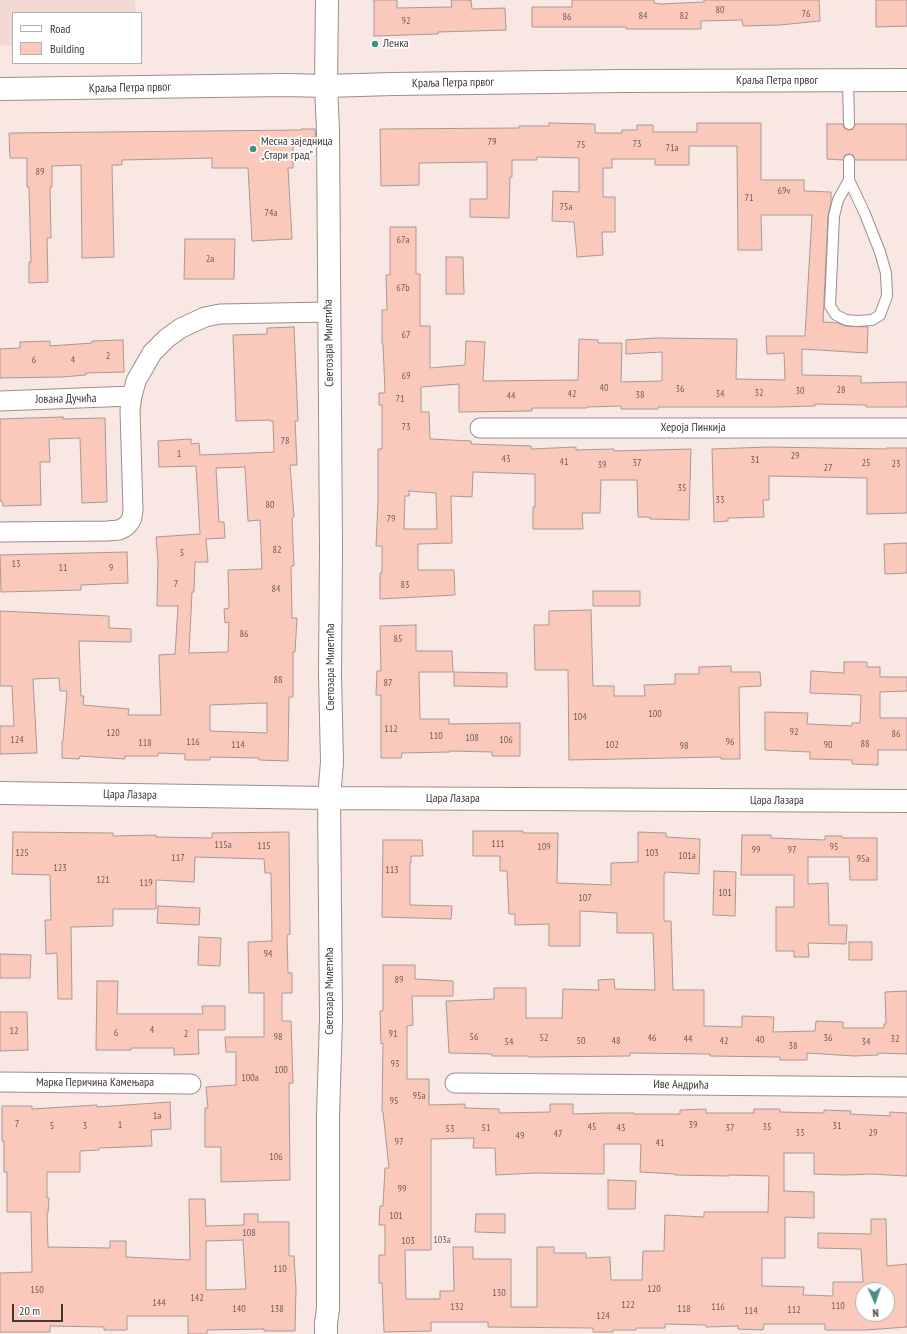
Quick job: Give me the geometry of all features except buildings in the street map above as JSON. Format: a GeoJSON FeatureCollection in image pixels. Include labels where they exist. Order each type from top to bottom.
{"type":"FeatureCollection","features":[{"type":"Feature","properties":{"kind":"main road","name":"Светозара Милетића"},"geometry":{"type":"LineString","coordinates":[[326,1334],[328,1310],[328,1123],[331,1019],[329,798],[332,762],[330,676],[331,542],[328,130],[326,86],[327,0]]}},
{"type":"Feature","properties":{"kind":"main road","name":"Краља Петра првог"},"geometry":{"type":"LineString","coordinates":[[0,89],[907,80]]}},
{"type":"Feature","properties":{"kind":"main road","name":"Цара Лазара"},"geometry":{"type":"LineString","coordinates":[[0,793],[329,798],[907,801]]}},
{"type":"Feature","properties":{"kind":"street"},"geometry":{"type":"LineString","coordinates":[[0,532],[107,531],[119,530],[125,527],[132,518],[133,510],[130,410],[136,381],[152,353],[167,338],[181,328],[195,321],[213,315],[230,313],[329,312]]}},
{"type":"Feature","properties":{"kind":"street","name":"Јована Дучића"},"geometry":{"type":"LineString","coordinates":[[0,401],[132,396]]}},
{"type":"Feature","properties":{"kind":"street","name":"Хероја Пинкија"},"geometry":{"type":"LineString","coordinates":[[480,428],[907,428]]}},
{"type":"Feature","properties":{"kind":"street","name":"Марка Перичина Камењара"},"geometry":{"type":"LineString","coordinates":[[0,1082],[191,1084]]}},
{"type":"Feature","properties":{"kind":"street","name":"Иве Андрића"},"geometry":{"type":"LineString","coordinates":[[455,1083],[907,1087]]}},
{"type":"Feature","properties":{"kind":"lane"},"geometry":{"type":"LineString","coordinates":[[848,81],[849,124]]}},
{"type":"Feature","properties":{"kind":"lane"},"geometry":{"type":"LineString","coordinates":[[849,160],[849,180],[865,214],[880,252],[886,273],[887,296],[880,315],[872,320],[846,320],[836,315],[830,306],[834,216],[838,200],[849,180]]}},
{"type":"Feature","properties":{"kind":"shaded area"},"geometry":{"type":"Polygon","coordinates":[[[0,0],[135,0],[136,12],[12,12],[12,45],[0,46],[0,0]]]}},
{"type":"Feature","properties":{"kind":"place","name":"Ленка"},"geometry":{"type":"Point","coordinates":[375,44]}},
{"type":"Feature","properties":{"kind":"place","name":"Месна заједница „Стари град”"},"geometry":{"type":"Point","coordinates":[253,149]}}]}
